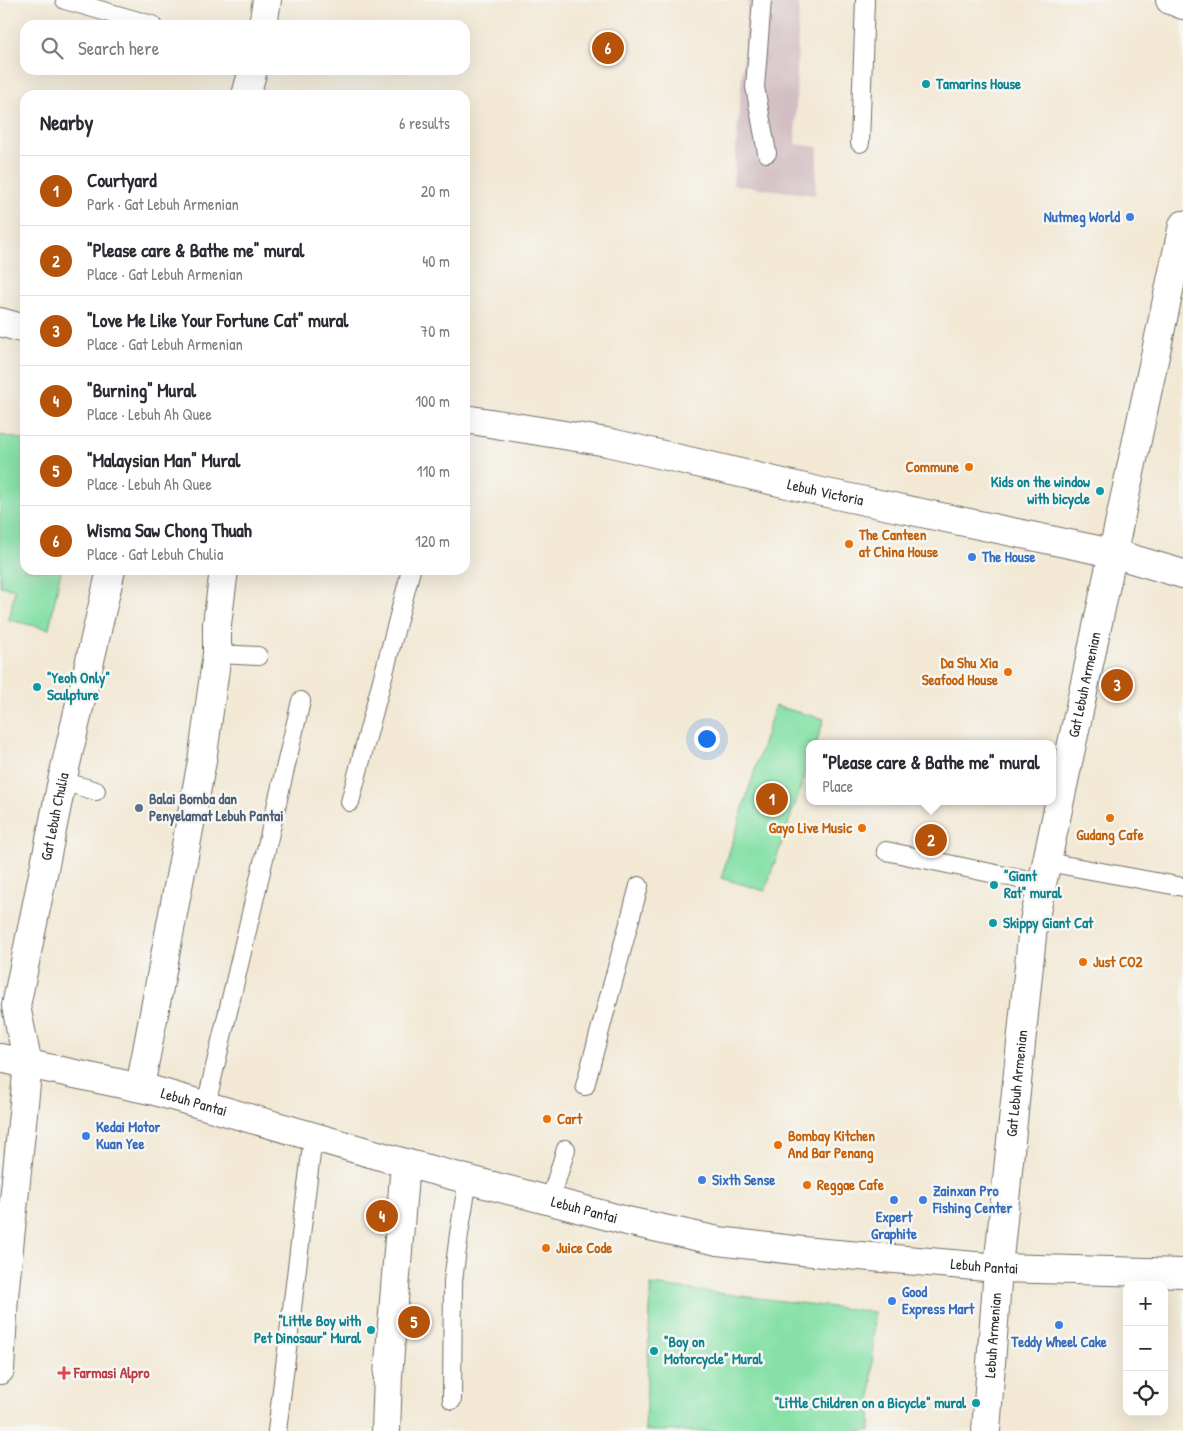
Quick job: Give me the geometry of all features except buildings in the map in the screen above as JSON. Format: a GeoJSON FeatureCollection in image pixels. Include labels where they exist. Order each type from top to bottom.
{"type":"FeatureCollection","features":[{"type":"Feature","properties":{"kind":"street"},"geometry":{"type":"LineString","coordinates":[[264,20],[267,0]]}},
{"type":"Feature","properties":{"kind":"street"},"geometry":{"type":"LineString","coordinates":[[1170,0],[1183,4]]}},
{"type":"Feature","properties":{"kind":"street"},"geometry":{"type":"LineString","coordinates":[[247,90],[252,75]]}},
{"type":"Feature","properties":{"kind":"street","name":"Gat Lebuh Armenian"},"geometry":{"type":"LineString","coordinates":[[998,1268],[1034,926],[1183,225]]}},
{"type":"Feature","properties":{"kind":"street"},"geometry":{"type":"LineString","coordinates":[[0,322],[20,328]]}},
{"type":"Feature","properties":{"kind":"street","name":"Lebuh Victoria"},"geometry":{"type":"LineString","coordinates":[[470,420],[607,442],[830,493],[1112,553],[1183,574]]}},
{"type":"Feature","properties":{"kind":"street","name":"Gat Lebuh Chulia"},"geometry":{"type":"LineString","coordinates":[[0,1370],[4,1296],[28,1065],[16,1006],[62,781],[110,575]]}},
{"type":"Feature","properties":{"kind":"street"},"geometry":{"type":"LineString","coordinates":[[140,1087],[202,761],[217,654],[217,624],[223,575]]}},
{"type":"Feature","properties":{"kind":"street","name":"Lebuh Pantai"},"geometry":{"type":"LineString","coordinates":[[0,1058],[140,1087],[405,1163],[627,1221],[718,1241],[802,1251],[998,1268],[1183,1273]]}},
{"type":"Feature","properties":{"kind":"street"},"geometry":{"type":"LineString","coordinates":[[386,1431],[388,1376],[405,1163]]}},
{"type":"Feature","properties":{"kind":"street","name":"Lebuh Armenian"},"geometry":{"type":"LineString","coordinates":[[986,1431],[998,1268]]}},
{"type":"Feature","properties":{"kind":"lane"},"geometry":{"type":"LineString","coordinates":[[64,0],[134,20]]}},
{"type":"Feature","properties":{"kind":"lane"},"geometry":{"type":"LineString","coordinates":[[762,0],[755,87],[767,154]]}},
{"type":"Feature","properties":{"kind":"lane"},"geometry":{"type":"LineString","coordinates":[[860,143],[865,0]]}},
{"type":"Feature","properties":{"kind":"lane"},"geometry":{"type":"LineString","coordinates":[[350,802],[410,575]]}},
{"type":"Feature","properties":{"kind":"lane"},"geometry":{"type":"LineString","coordinates":[[217,654],[258,656]]}},
{"type":"Feature","properties":{"kind":"lane"},"geometry":{"type":"LineString","coordinates":[[206,1105],[301,701]]}},
{"type":"Feature","properties":{"kind":"lane"},"geometry":{"type":"LineString","coordinates":[[62,781],[96,790]]}},
{"type":"Feature","properties":{"kind":"lane"},"geometry":{"type":"LineString","coordinates":[[886,851],[1045,873],[1183,887]]}},
{"type":"Feature","properties":{"kind":"lane"},"geometry":{"type":"LineString","coordinates":[[585,1086],[639,886]]}},
{"type":"Feature","properties":{"kind":"lane"},"geometry":{"type":"LineString","coordinates":[[277,1431],[313,1137]]}},
{"type":"Feature","properties":{"kind":"lane"},"geometry":{"type":"LineString","coordinates":[[550,1201],[566,1149]]}},
{"type":"Feature","properties":{"kind":"lane"},"geometry":{"type":"LineString","coordinates":[[452,1400],[453,1282],[458,1234],[468,1179]]}},
{"type":"Feature","properties":{"kind":"shaded area"},"geometry":{"type":"Polygon","coordinates":[[[748,0],[799,0],[795,144],[818,147],[815,195],[733,185],[748,0]]]}},
{"type":"Feature","properties":{"kind":"green space"},"geometry":{"type":"Polygon","coordinates":[[[0,435],[20,439],[20,575],[60,575],[49,629],[9,620],[15,589],[0,586],[0,435]]]}},
{"type":"Feature","properties":{"kind":"green space"},"geometry":{"type":"Polygon","coordinates":[[[775,706],[824,719],[817,740],[806,740],[806,773],[765,891],[721,878],[775,706]]]}},
{"type":"Feature","properties":{"kind":"green space"},"geometry":{"type":"Polygon","coordinates":[[[651,1285],[874,1312],[870,1431],[645,1431],[651,1285]]]}},
{"type":"Feature","properties":{"kind":"place","name":"Wisma Saw Chong Thuah"},"geometry":{"type":"Point","coordinates":[608,48]}},
{"type":"Feature","properties":{"kind":"place","name":"Tamarins House"},"geometry":{"type":"Point","coordinates":[926,84]}},
{"type":"Feature","properties":{"kind":"place","name":"Nutmeg World"},"geometry":{"type":"Point","coordinates":[1130,217]}},
{"type":"Feature","properties":{"kind":"place","name":"Commune"},"geometry":{"type":"Point","coordinates":[969,467]}},
{"type":"Feature","properties":{"kind":"place","name":"Kids on the window with bicycle"},"geometry":{"type":"Point","coordinates":[1100,491]}},
{"type":"Feature","properties":{"kind":"place","name":"The Canteen at China House"},"geometry":{"type":"Point","coordinates":[849,544]}},
{"type":"Feature","properties":{"kind":"place","name":"The House"},"geometry":{"type":"Point","coordinates":[972,557]}},
{"type":"Feature","properties":{"kind":"place","name":"Da Shu Xia Seafood House"},"geometry":{"type":"Point","coordinates":[1008,672]}},
{"type":"Feature","properties":{"kind":"place","name":"\"Love Me Like Your Fortune Cat\" mural"},"geometry":{"type":"Point","coordinates":[1117,685]}},
{"type":"Feature","properties":{"kind":"place","name":"\"Yeoh Only\" Sculpture"},"geometry":{"type":"Point","coordinates":[37,687]}},
{"type":"Feature","properties":{"kind":"place","name":"Courtyard"},"geometry":{"type":"Point","coordinates":[772,799]}},
{"type":"Feature","properties":{"kind":"place","name":"Balai Bomba dan Penyelamat Lebuh Pantai"},"geometry":{"type":"Point","coordinates":[139,808]}},
{"type":"Feature","properties":{"kind":"place","name":"Gudang Cafe"},"geometry":{"type":"Point","coordinates":[1110,818]}},
{"type":"Feature","properties":{"kind":"place","name":"Gayo Live Music"},"geometry":{"type":"Point","coordinates":[862,828]}},
{"type":"Feature","properties":{"kind":"place","name":"\"Please care & Bathe me\" mural"},"geometry":{"type":"Point","coordinates":[931,840]}},
{"type":"Feature","properties":{"kind":"place","name":"\"Giant Rat\" mural"},"geometry":{"type":"Point","coordinates":[994,885]}},
{"type":"Feature","properties":{"kind":"place","name":"Skippy Giant Cat"},"geometry":{"type":"Point","coordinates":[993,923]}},
{"type":"Feature","properties":{"kind":"place","name":"Just CO2"},"geometry":{"type":"Point","coordinates":[1083,962]}},
{"type":"Feature","properties":{"kind":"place","name":"Cart"},"geometry":{"type":"Point","coordinates":[547,1119]}},
{"type":"Feature","properties":{"kind":"place","name":"Kedai Motor Kuan Yee"},"geometry":{"type":"Point","coordinates":[86,1136]}},
{"type":"Feature","properties":{"kind":"place","name":"Bombay Kitchen And Bar Penang"},"geometry":{"type":"Point","coordinates":[778,1145]}},
{"type":"Feature","properties":{"kind":"place","name":"Sixth Sense"},"geometry":{"type":"Point","coordinates":[702,1180]}},
{"type":"Feature","properties":{"kind":"place","name":"Reggae Cafe"},"geometry":{"type":"Point","coordinates":[807,1185]}},
{"type":"Feature","properties":{"kind":"place","name":"Expert Graphite"},"geometry":{"type":"Point","coordinates":[894,1200]}},
{"type":"Feature","properties":{"kind":"place","name":"Zainxan Pro Fishing Center"},"geometry":{"type":"Point","coordinates":[923,1200]}},
{"type":"Feature","properties":{"kind":"place","name":"\"Burning\" Mural"},"geometry":{"type":"Point","coordinates":[382,1216]}},
{"type":"Feature","properties":{"kind":"place","name":"Juice Code"},"geometry":{"type":"Point","coordinates":[546,1248]}},
{"type":"Feature","properties":{"kind":"place","name":"Good Express Mart"},"geometry":{"type":"Point","coordinates":[892,1301]}},
{"type":"Feature","properties":{"kind":"place","name":"\"Malaysian Man\" Mural"},"geometry":{"type":"Point","coordinates":[414,1322]}},
{"type":"Feature","properties":{"kind":"place","name":"Teddy Wheel Cake"},"geometry":{"type":"Point","coordinates":[1059,1325]}},
{"type":"Feature","properties":{"kind":"place","name":"\"Little Boy with Pet Dinosaur\" Mural"},"geometry":{"type":"Point","coordinates":[371,1330]}},
{"type":"Feature","properties":{"kind":"place","name":"\"Boy on Motorcycle\" Mural"},"geometry":{"type":"Point","coordinates":[654,1351]}},
{"type":"Feature","properties":{"kind":"place","name":"Farmasi Alpro"},"geometry":{"type":"Point","coordinates":[64,1373]}},
{"type":"Feature","properties":{"kind":"place","name":"\"Little Children on a Bicycle\" mural"},"geometry":{"type":"Point","coordinates":[976,1403]}}]}
